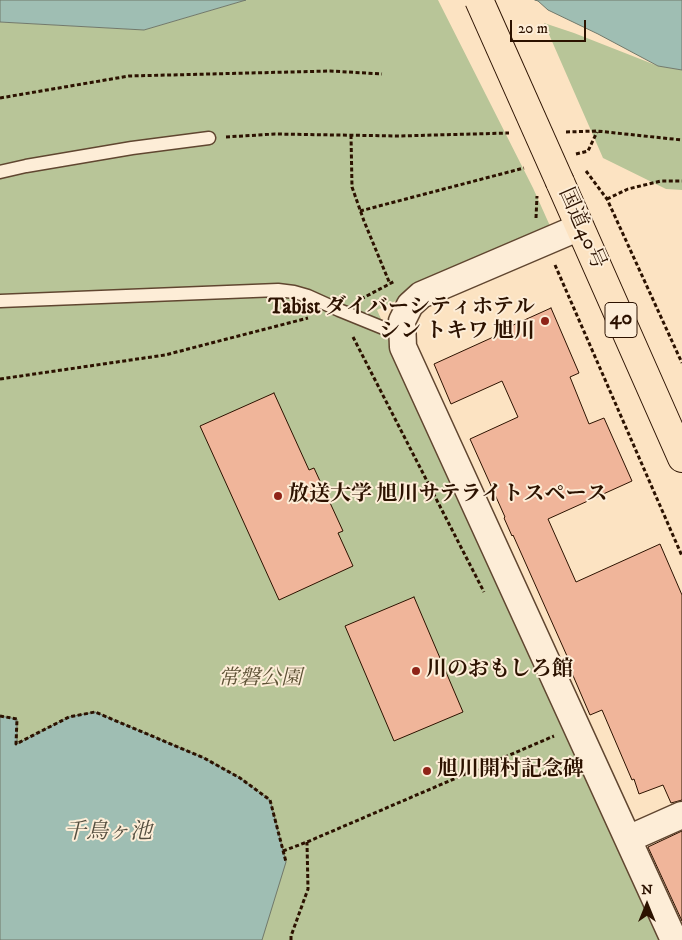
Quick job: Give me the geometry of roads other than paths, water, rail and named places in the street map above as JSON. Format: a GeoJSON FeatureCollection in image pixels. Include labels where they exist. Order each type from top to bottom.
{"type":"FeatureCollection","features":[{"type":"Feature","properties":{"kind":"highway","name":"国道40号"},"geometry":{"type":"LineString","coordinates":[[479,0],[548,188],[580,227],[682,458]]}},
{"type":"Feature","properties":{"kind":"street"},"geometry":{"type":"LineString","coordinates":[[580,227],[421,294],[410,305],[402,321],[403,347],[674,940]]}},
{"type":"Feature","properties":{"kind":"street"},"geometry":{"type":"LineString","coordinates":[[628,839],[682,815]]}},
{"type":"Feature","properties":{"kind":"lane"},"geometry":{"type":"LineString","coordinates":[[0,172],[132,148],[209,138]]}},
{"type":"Feature","properties":{"kind":"lane"},"geometry":{"type":"LineString","coordinates":[[0,301],[278,290],[308,296],[403,336]]}},
{"type":"Feature","properties":{"kind":"water"},"geometry":{"type":"Polygon","coordinates":[[[0,0],[246,0],[144,30],[0,22],[0,0]]]}},
{"type":"Feature","properties":{"kind":"water"},"geometry":{"type":"Polygon","coordinates":[[[535,0],[682,0],[682,70],[658,66],[548,10],[535,0]]]}},
{"type":"Feature","properties":{"kind":"water","name":"千鳥ヶ池"},"geometry":{"type":"Polygon","coordinates":[[[95,712],[204,758],[240,778],[270,800],[286,862],[262,940],[0,940],[0,716],[17,719],[17,744],[69,717],[95,712]]]}},
{"type":"Feature","properties":{"kind":"place","name":"Tabist ダイバーシティホテル シン トキワ 旭川"},"geometry":{"type":"Point","coordinates":[545,321]}},
{"type":"Feature","properties":{"kind":"place","name":"放送大学 旭川サテライトスペース"},"geometry":{"type":"Point","coordinates":[278,496]}},
{"type":"Feature","properties":{"kind":"place","name":"川のおもしろ館"},"geometry":{"type":"Point","coordinates":[416,671]}},
{"type":"Feature","properties":{"kind":"place","name":"旭川開村記念碑"},"geometry":{"type":"Point","coordinates":[427,771]}},
{"type":"Feature","properties":{"kind":"park label","name":"常磐公園"},"geometry":{"type":"Point","coordinates":[260,680]}}]}
